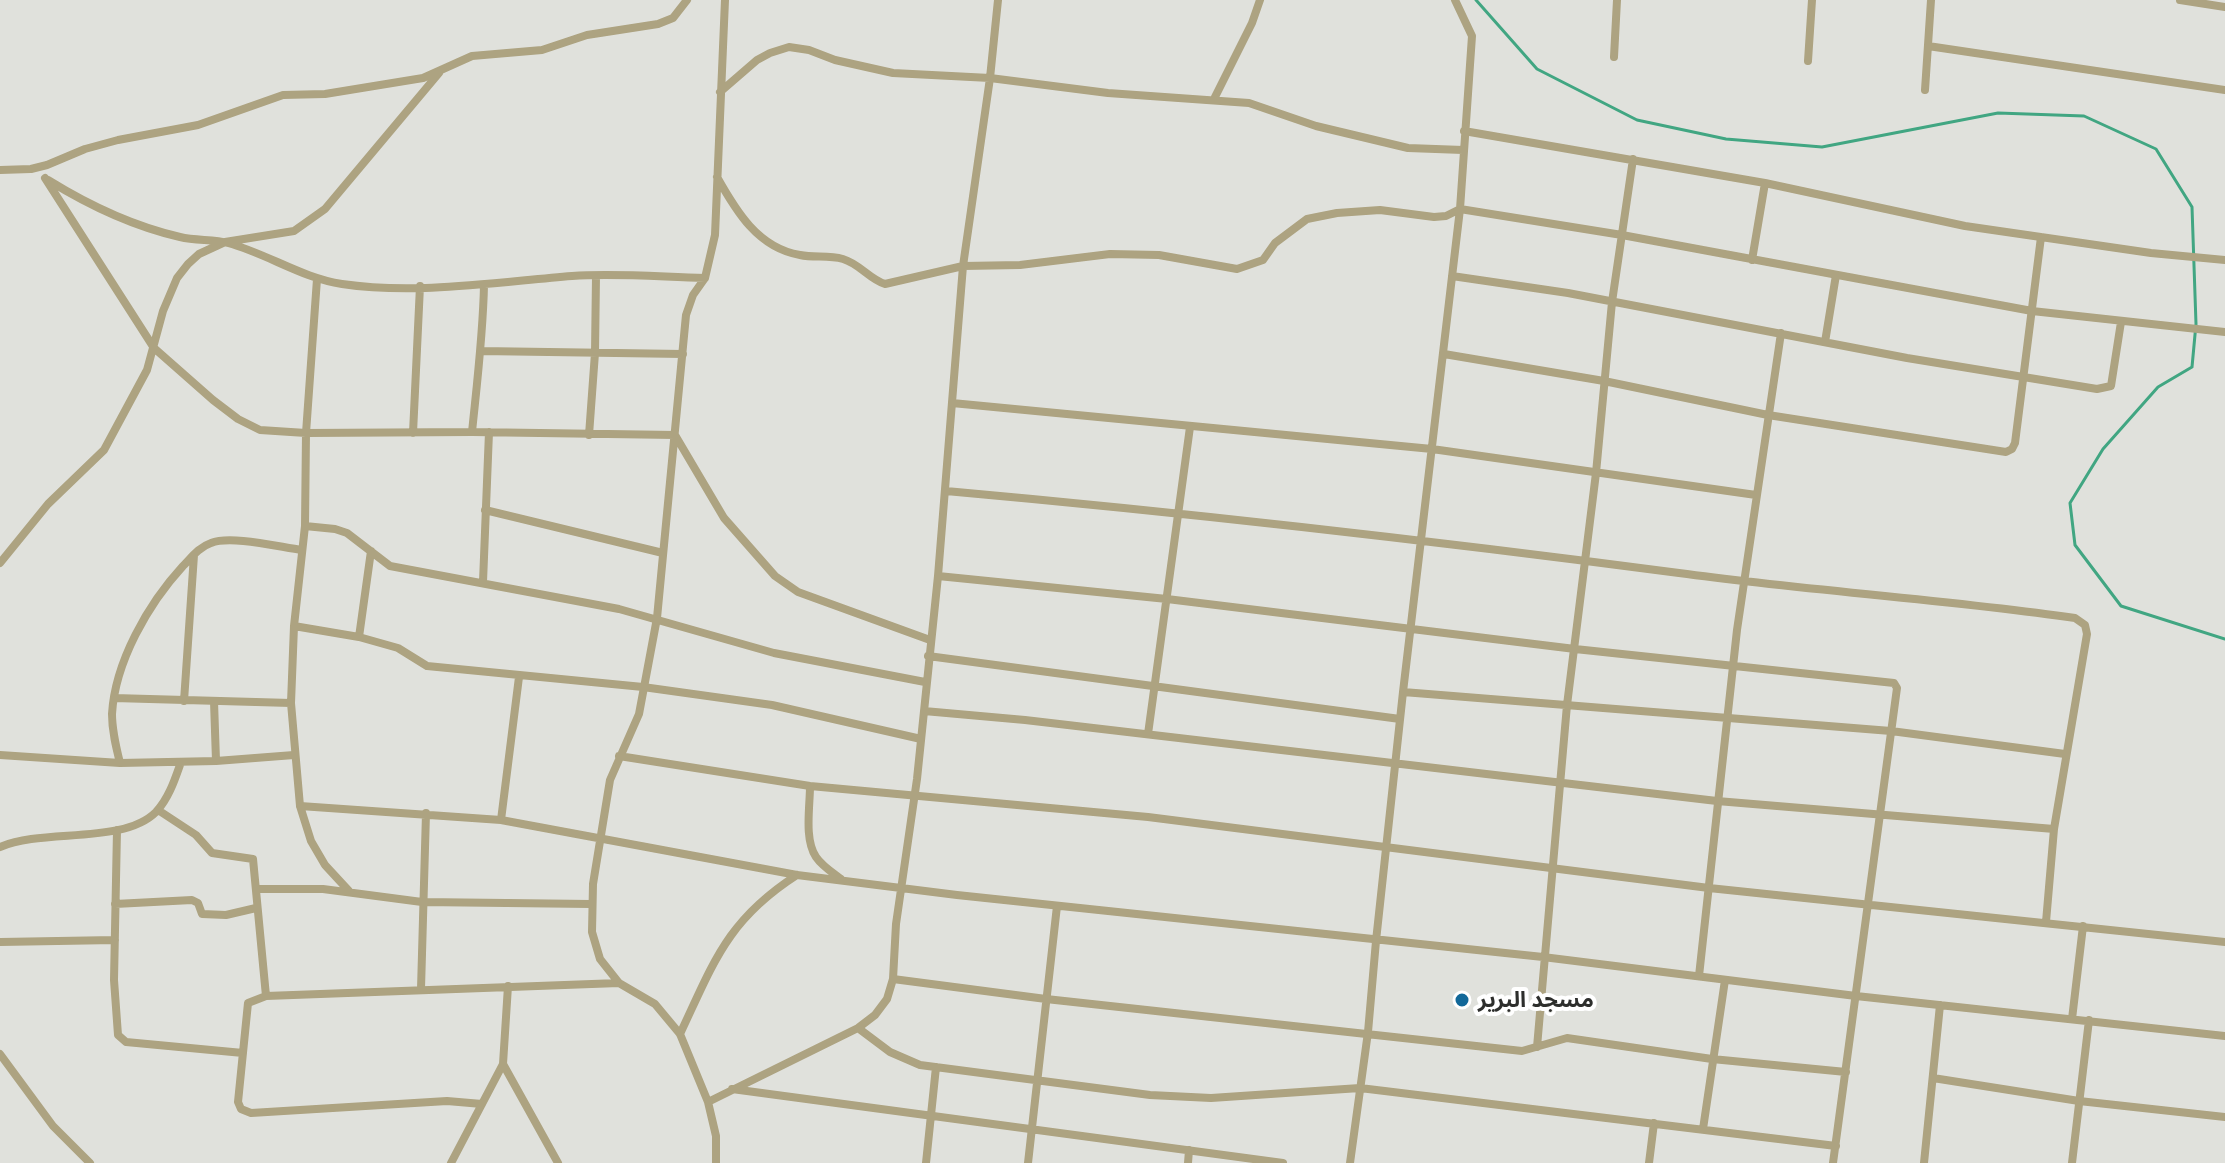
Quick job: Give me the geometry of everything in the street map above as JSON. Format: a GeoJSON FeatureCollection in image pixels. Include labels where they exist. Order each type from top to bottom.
{"type":"FeatureCollection","features":[{"type":"Feature","properties":{"kind":"street"},"geometry":{"type":"LineString","coordinates":[[0,170],[31,169],[118,140],[198,125],[283,95],[343,91],[423,78],[440,73],[472,56],[542,50],[587,35],[658,24],[673,18],[687,0]]}},
{"type":"Feature","properties":{"kind":"street"},"geometry":{"type":"LineString","coordinates":[[716,1163],[716,1136],[708,1102],[680,1034],[655,1004],[619,983],[600,959],[592,932],[591,904],[610,780],[639,714],[657,618],[686,315],[693,295],[705,278],[715,235],[725,0]]}},
{"type":"Feature","properties":{"kind":"street"},"geometry":{"type":"LineString","coordinates":[[708,1102],[858,1028],[875,1015],[887,999],[893,979],[938,576],[963,266],[998,0]]}},
{"type":"Feature","properties":{"kind":"street"},"geometry":{"type":"LineString","coordinates":[[1214,99],[1252,23],[1260,0]]}},
{"type":"Feature","properties":{"kind":"street"},"geometry":{"type":"LineString","coordinates":[[1350,1163],[1368,1032],[1385,848],[1460,209],[1472,36],[1455,0]]}},
{"type":"Feature","properties":{"kind":"street"},"geometry":{"type":"LineString","coordinates":[[1614,57],[1617,0]]}},
{"type":"Feature","properties":{"kind":"street"},"geometry":{"type":"LineString","coordinates":[[1808,61],[1812,0]]}},
{"type":"Feature","properties":{"kind":"street"},"geometry":{"type":"LineString","coordinates":[[1925,90],[1931,0]]}},
{"type":"Feature","properties":{"kind":"street"},"geometry":{"type":"LineString","coordinates":[[2180,0],[2219,4]]}},
{"type":"Feature","properties":{"kind":"street"},"geometry":{"type":"LineString","coordinates":[[1928,46],[2225,90]]}},
{"type":"Feature","properties":{"kind":"street"},"geometry":{"type":"LineString","coordinates":[[720,92],[757,60],[789,47],[893,73],[990,78],[1108,93],[1249,103],[1316,126],[1408,148],[1463,150]]}},
{"type":"Feature","properties":{"kind":"street"},"geometry":{"type":"LineString","coordinates":[[31,169],[130,223],[189,239],[225,242],[279,235],[309,223],[325,209],[440,73]]}},
{"type":"Feature","properties":{"kind":"street"},"geometry":{"type":"LineString","coordinates":[[1464,131],[1765,183],[1965,226],[2225,260]]}},
{"type":"Feature","properties":{"kind":"street"},"geometry":{"type":"LineString","coordinates":[[1537,1047],[1567,705],[1596,473],[1612,302],[1633,159]]}},
{"type":"Feature","properties":{"kind":"street"},"geometry":{"type":"LineString","coordinates":[[717,177],[751,230],[777,248],[800,256],[841,258],[857,264],[879,283],[885,284],[963,266],[1020,265],[1110,254],[1159,255],[1237,269],[1263,260],[1275,243],[1307,219],[1380,210],[1434,217],[1446,216],[1460,209],[1622,235],[2032,311],[2225,332]]}},
{"type":"Feature","properties":{"kind":"street"},"geometry":{"type":"LineString","coordinates":[[45,178],[154,348],[238,419],[260,430],[306,433],[675,435]]}},
{"type":"Feature","properties":{"kind":"street"},"geometry":{"type":"LineString","coordinates":[[1752,260],[1765,183]]}},
{"type":"Feature","properties":{"kind":"street"},"geometry":{"type":"LineString","coordinates":[[1444,354],[1604,381],[1768,415],[2006,452],[2015,443],[2041,237]]}},
{"type":"Feature","properties":{"kind":"street"},"geometry":{"type":"LineString","coordinates":[[0,563],[48,504],[104,450],[147,370],[163,311],[177,278],[199,254],[225,242],[264,255],[317,279],[343,284],[484,285],[596,276],[705,278]]}},
{"type":"Feature","properties":{"kind":"street"},"geometry":{"type":"LineString","coordinates":[[1825,342],[1836,275]]}},
{"type":"Feature","properties":{"kind":"street"},"geometry":{"type":"LineString","coordinates":[[589,435],[596,276]]}},
{"type":"Feature","properties":{"kind":"street"},"geometry":{"type":"LineString","coordinates":[[1452,276],[1536,287],[1907,358],[2106,389],[2111,386],[2121,322]]}},
{"type":"Feature","properties":{"kind":"street"},"geometry":{"type":"LineString","coordinates":[[317,279],[306,433],[305,526],[294,626],[291,703],[300,806],[311,841],[325,865],[349,891]]}},
{"type":"Feature","properties":{"kind":"street"},"geometry":{"type":"LineString","coordinates":[[472,432],[484,285]]}},
{"type":"Feature","properties":{"kind":"street"},"geometry":{"type":"LineString","coordinates":[[413,433],[420,286]]}},
{"type":"Feature","properties":{"kind":"street"},"geometry":{"type":"LineString","coordinates":[[1699,976],[1733,667],[1781,333]]}},
{"type":"Feature","properties":{"kind":"street"},"geometry":{"type":"LineString","coordinates":[[481,351],[683,354]]}},
{"type":"Feature","properties":{"kind":"street"},"geometry":{"type":"LineString","coordinates":[[952,403],[1432,449],[1756,495]]}},
{"type":"Feature","properties":{"kind":"street"},"geometry":{"type":"LineString","coordinates":[[1148,734],[1190,427]]}},
{"type":"Feature","properties":{"kind":"street"},"geometry":{"type":"LineString","coordinates":[[483,582],[489,432]]}},
{"type":"Feature","properties":{"kind":"street"},"geometry":{"type":"LineString","coordinates":[[675,435],[724,518],[775,576],[798,592],[930,640]]}},
{"type":"Feature","properties":{"kind":"street"},"geometry":{"type":"LineString","coordinates":[[946,491],[1179,512],[1421,539],[1744,581],[2075,618],[2085,625],[2087,634],[2054,829],[2046,922]]}},
{"type":"Feature","properties":{"kind":"street"},"geometry":{"type":"LineString","coordinates":[[485,510],[663,553]]}},
{"type":"Feature","properties":{"kind":"street"},"geometry":{"type":"LineString","coordinates":[[305,526],[347,533],[390,566],[657,618],[774,653],[925,682]]}},
{"type":"Feature","properties":{"kind":"street"},"geometry":{"type":"LineString","coordinates":[[120,763],[113,734],[114,698],[123,669],[155,598],[194,554],[215,541],[302,550]]}},
{"type":"Feature","properties":{"kind":"street"},"geometry":{"type":"LineString","coordinates":[[359,637],[371,551]]}},
{"type":"Feature","properties":{"kind":"street"},"geometry":{"type":"LineString","coordinates":[[184,701],[194,554]]}},
{"type":"Feature","properties":{"kind":"street"},"geometry":{"type":"LineString","coordinates":[[938,576],[1167,599],[1733,667],[1890,681],[1897,688],[1833,1163]]}},
{"type":"Feature","properties":{"kind":"street"},"geometry":{"type":"LineString","coordinates":[[294,626],[359,637],[398,648],[427,666],[643,687],[772,705],[921,739]]}},
{"type":"Feature","properties":{"kind":"street"},"geometry":{"type":"LineString","coordinates":[[928,656],[1400,719]]}},
{"type":"Feature","properties":{"kind":"street"},"geometry":{"type":"LineString","coordinates":[[501,820],[519,677]]}},
{"type":"Feature","properties":{"kind":"street"},"geometry":{"type":"LineString","coordinates":[[1403,692],[1891,731],[2065,754]]}},
{"type":"Feature","properties":{"kind":"street"},"geometry":{"type":"LineString","coordinates":[[114,698],[291,703]]}},
{"type":"Feature","properties":{"kind":"street"},"geometry":{"type":"LineString","coordinates":[[214,701],[216,761]]}},
{"type":"Feature","properties":{"kind":"street"},"geometry":{"type":"LineString","coordinates":[[924,711],[1148,734],[1717,801],[2054,829]]}},
{"type":"Feature","properties":{"kind":"street"},"geometry":{"type":"LineString","coordinates":[[0,755],[120,763],[216,761],[294,755]]}},
{"type":"Feature","properties":{"kind":"street"},"geometry":{"type":"LineString","coordinates":[[619,756],[810,786],[1148,817],[1709,888],[2225,942]]}},
{"type":"Feature","properties":{"kind":"street"},"geometry":{"type":"LineString","coordinates":[[0,847],[35,839],[117,830],[147,820],[169,794],[181,762]]}},
{"type":"Feature","properties":{"kind":"street"},"geometry":{"type":"LineString","coordinates":[[810,786],[812,846],[816,857],[841,880]]}},
{"type":"Feature","properties":{"kind":"street"},"geometry":{"type":"LineString","coordinates":[[300,806],[501,820],[797,875],[902,888],[1543,957],[1856,996],[2225,1036]]}},
{"type":"Feature","properties":{"kind":"street"},"geometry":{"type":"LineString","coordinates":[[158,810],[196,835],[212,853],[253,859],[266,996]]}},
{"type":"Feature","properties":{"kind":"street"},"geometry":{"type":"LineString","coordinates":[[421,989],[426,813]]}},
{"type":"Feature","properties":{"kind":"street"},"geometry":{"type":"LineString","coordinates":[[117,830],[116,1031],[121,1039],[243,1053]]}},
{"type":"Feature","properties":{"kind":"street"},"geometry":{"type":"LineString","coordinates":[[680,1034],[721,948],[734,929],[770,892],[797,875]]}},
{"type":"Feature","properties":{"kind":"street"},"geometry":{"type":"LineString","coordinates":[[257,889],[349,891],[422,902],[591,904]]}},
{"type":"Feature","properties":{"kind":"street"},"geometry":{"type":"LineString","coordinates":[[115,904],[192,900],[198,903],[202,914],[217,916],[256,908]]}},
{"type":"Feature","properties":{"kind":"street"},"geometry":{"type":"LineString","coordinates":[[1028,1163],[1057,906]]}},
{"type":"Feature","properties":{"kind":"street"},"geometry":{"type":"LineString","coordinates":[[2072,1019],[2083,926]]}},
{"type":"Feature","properties":{"kind":"street"},"geometry":{"type":"LineString","coordinates":[[0,942],[115,940]]}},
{"type":"Feature","properties":{"kind":"street"},"geometry":{"type":"LineString","coordinates":[[893,979],[1046,999],[1522,1051],[1567,1038],[1712,1059],[1846,1072]]}},
{"type":"Feature","properties":{"kind":"street"},"geometry":{"type":"LineString","coordinates":[[1703,1129],[1725,980]]}},
{"type":"Feature","properties":{"kind":"street"},"geometry":{"type":"LineString","coordinates":[[482,1104],[447,1101],[251,1113],[241,1109],[238,1102],[248,1003],[266,996],[619,983]]}},
{"type":"Feature","properties":{"kind":"street"},"geometry":{"type":"LineString","coordinates":[[451,1163],[503,1064],[508,986]]}},
{"type":"Feature","properties":{"kind":"street"},"geometry":{"type":"LineString","coordinates":[[1924,1163],[1940,1005]]}},
{"type":"Feature","properties":{"kind":"street"},"geometry":{"type":"LineString","coordinates":[[2072,1163],[2089,1020]]}},
{"type":"Feature","properties":{"kind":"street"},"geometry":{"type":"LineString","coordinates":[[858,1028],[890,1052],[920,1065],[1150,1095],[1211,1098],[1360,1088],[1836,1146]]}},
{"type":"Feature","properties":{"kind":"street"},"geometry":{"type":"LineString","coordinates":[[0,1054],[53,1126],[90,1163]]}},
{"type":"Feature","properties":{"kind":"street"},"geometry":{"type":"LineString","coordinates":[[503,1064],[558,1163]]}},
{"type":"Feature","properties":{"kind":"street"},"geometry":{"type":"LineString","coordinates":[[926,1163],[936,1067]]}},
{"type":"Feature","properties":{"kind":"street"},"geometry":{"type":"LineString","coordinates":[[1933,1078],[2079,1101],[2225,1117]]}},
{"type":"Feature","properties":{"kind":"street"},"geometry":{"type":"LineString","coordinates":[[731,1089],[1283,1163]]}},
{"type":"Feature","properties":{"kind":"street"},"geometry":{"type":"LineString","coordinates":[[1649,1163],[1654,1123]]}},
{"type":"Feature","properties":{"kind":"street"},"geometry":{"type":"LineString","coordinates":[[1188,1163],[1189,1150]]}},
{"type":"Feature","properties":{"kind":"waterway"},"geometry":{"type":"LineString","coordinates":[[1476,0],[1537,69],[1637,120],[1726,139],[1822,147],[1998,113],[2084,116],[2156,149],[2192,207],[2196,324],[2192,367],[2158,387],[2103,449],[2070,503],[2075,545],[2121,606],[2225,639]]}},
{"type":"Feature","properties":{"kind":"place","name":"مسجد البرير"},"geometry":{"type":"Point","coordinates":[1462,1000]}}]}
